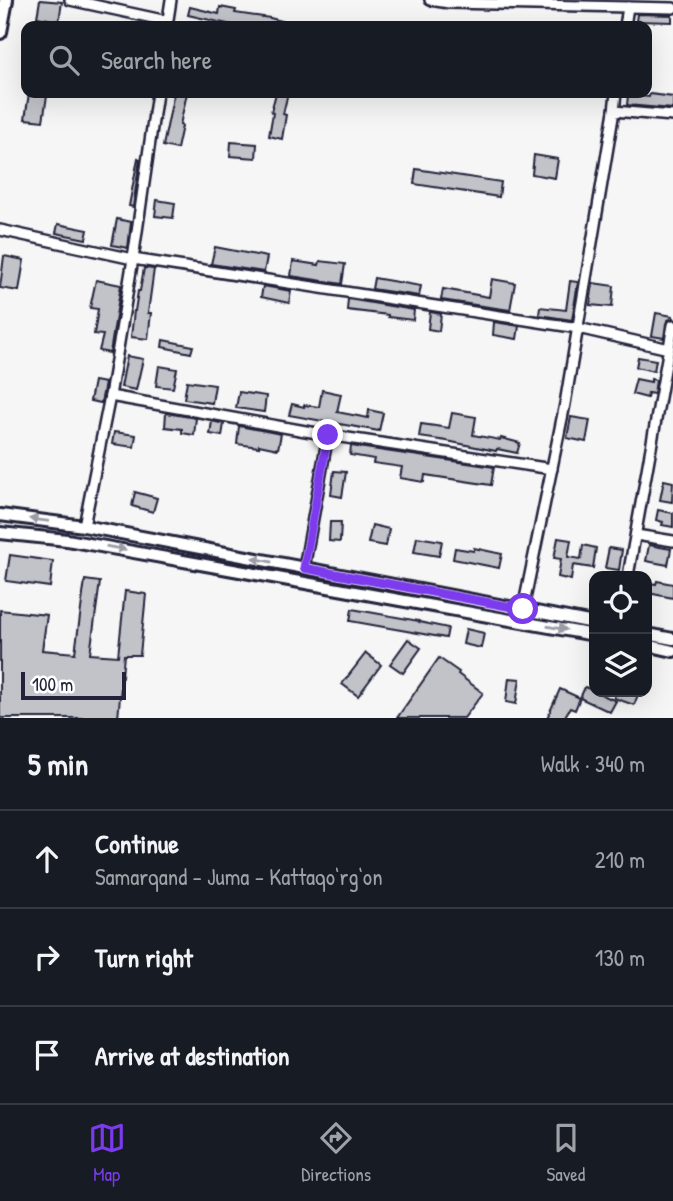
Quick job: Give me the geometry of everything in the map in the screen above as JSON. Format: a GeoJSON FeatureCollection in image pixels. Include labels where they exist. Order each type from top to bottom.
{"type":"FeatureCollection","features":[{"type":"Feature","properties":{"kind":"highway"},"geometry":{"type":"LineString","coordinates":[[0,32],[6,0]]}},
{"type":"Feature","properties":{"kind":"main road"},"geometry":{"type":"LineString","coordinates":[[0,515],[84,526],[589,622]]}},
{"type":"Feature","properties":{"kind":"main road"},"geometry":{"type":"LineString","coordinates":[[0,533],[67,540],[589,634]]}},
{"type":"Feature","properties":{"kind":"main road"},"geometry":{"type":"LineString","coordinates":[[652,635],[673,639]]}},
{"type":"Feature","properties":{"kind":"main road"},"geometry":{"type":"LineString","coordinates":[[652,646],[673,650]]}},
{"type":"Feature","properties":{"kind":"street"},"geometry":{"type":"LineString","coordinates":[[70,0],[155,21]]}},
{"type":"Feature","properties":{"kind":"street"},"geometry":{"type":"LineString","coordinates":[[168,21],[171,0]]}},
{"type":"Feature","properties":{"kind":"street"},"geometry":{"type":"LineString","coordinates":[[430,0],[449,3],[673,8]]}},
{"type":"Feature","properties":{"kind":"street"},"geometry":{"type":"LineString","coordinates":[[626,21],[628,7]]}},
{"type":"Feature","properties":{"kind":"street"},"geometry":{"type":"LineString","coordinates":[[84,526],[110,396],[156,98]]}},
{"type":"Feature","properties":{"kind":"street"},"geometry":{"type":"LineString","coordinates":[[523,609],[565,404],[615,98]]}},
{"type":"Feature","properties":{"kind":"street"},"geometry":{"type":"LineString","coordinates":[[614,111],[673,116]]}},
{"type":"Feature","properties":{"kind":"street"},"geometry":{"type":"LineString","coordinates":[[0,230],[133,259],[578,328],[669,349]]}},
{"type":"Feature","properties":{"kind":"street"},"geometry":{"type":"LineString","coordinates":[[629,571],[673,326]]}},
{"type":"Feature","properties":{"kind":"street"},"geometry":{"type":"LineString","coordinates":[[110,396],[328,435],[552,469]]}},
{"type":"Feature","properties":{"kind":"street"},"geometry":{"type":"LineString","coordinates":[[304,568],[328,435]]}},
{"type":"Feature","properties":{"kind":"street"},"geometry":{"type":"LineString","coordinates":[[636,534],[673,541]]}},
{"type":"Feature","properties":{"kind":"building"},"geometry":{"type":"Polygon","coordinates":[[[40,0],[62,2],[59,21],[37,17],[40,0]]]}},
{"type":"Feature","properties":{"kind":"building"},"geometry":{"type":"Polygon","coordinates":[[[190,7],[219,14],[220,7],[236,10],[235,13],[282,21],[214,21],[188,15],[190,7]]]}},
{"type":"Feature","properties":{"kind":"building"},"geometry":{"type":"Polygon","coordinates":[[[637,14],[672,15],[672,22],[636,21],[637,14]]]}},
{"type":"Feature","properties":{"kind":"building"},"geometry":{"type":"Polygon","coordinates":[[[652,94],[673,97],[673,109],[627,105],[628,98],[652,98],[652,94]]]}},
{"type":"Feature","properties":{"kind":"building"},"geometry":{"type":"Polygon","coordinates":[[[28,98],[47,98],[43,121],[25,119],[28,98]]]}},
{"type":"Feature","properties":{"kind":"building"},"geometry":{"type":"Polygon","coordinates":[[[173,98],[186,98],[177,149],[163,146],[173,98]]]}},
{"type":"Feature","properties":{"kind":"building"},"geometry":{"type":"Polygon","coordinates":[[[275,98],[287,98],[282,139],[269,136],[275,98]]]}},
{"type":"Feature","properties":{"kind":"building"},"geometry":{"type":"Polygon","coordinates":[[[231,142],[257,144],[256,158],[230,156],[231,142]]]}},
{"type":"Feature","properties":{"kind":"building"},"geometry":{"type":"Polygon","coordinates":[[[534,155],[558,159],[555,178],[532,174],[534,155]]]}},
{"type":"Feature","properties":{"kind":"building"},"geometry":{"type":"Polygon","coordinates":[[[138,158],[140,159],[133,207],[129,206],[138,158]]]}},
{"type":"Feature","properties":{"kind":"building"},"geometry":{"type":"Polygon","coordinates":[[[416,169],[501,182],[499,197],[414,184],[416,169]]]}},
{"type":"Feature","properties":{"kind":"building"},"geometry":{"type":"Polygon","coordinates":[[[157,200],[175,203],[173,218],[155,216],[157,200]]]}},
{"type":"Feature","properties":{"kind":"building"},"geometry":{"type":"Polygon","coordinates":[[[117,219],[131,222],[128,248],[112,245],[117,219]]]}},
{"type":"Feature","properties":{"kind":"building"},"geometry":{"type":"Polygon","coordinates":[[[58,224],[88,230],[86,239],[56,233],[58,224]]]}},
{"type":"Feature","properties":{"kind":"building"},"geometry":{"type":"Polygon","coordinates":[[[215,247],[267,257],[264,272],[211,264],[215,247]]]}},
{"type":"Feature","properties":{"kind":"building"},"geometry":{"type":"Polygon","coordinates":[[[4,256],[24,260],[19,291],[0,288],[4,256]]]}},
{"type":"Feature","properties":{"kind":"building"},"geometry":{"type":"Polygon","coordinates":[[[293,261],[319,265],[320,261],[345,264],[342,284],[291,276],[293,261]]]}},
{"type":"Feature","properties":{"kind":"building"},"geometry":{"type":"Polygon","coordinates":[[[144,268],[154,269],[148,313],[151,313],[148,339],[131,337],[144,268]]]}},
{"type":"Feature","properties":{"kind":"building"},"geometry":{"type":"Polygon","coordinates":[[[374,278],[421,286],[419,296],[372,289],[374,278]]]}},
{"type":"Feature","properties":{"kind":"building"},"geometry":{"type":"Polygon","coordinates":[[[492,279],[515,283],[510,310],[441,300],[443,289],[489,297],[492,279]]]}},
{"type":"Feature","properties":{"kind":"building"},"geometry":{"type":"Polygon","coordinates":[[[96,280],[121,285],[110,353],[99,351],[103,335],[94,334],[98,309],[90,308],[96,280]]]}},
{"type":"Feature","properties":{"kind":"building"},"geometry":{"type":"Polygon","coordinates":[[[570,281],[578,282],[572,320],[539,315],[540,307],[566,310],[570,281]]]}},
{"type":"Feature","properties":{"kind":"building"},"geometry":{"type":"Polygon","coordinates":[[[593,283],[614,286],[612,307],[590,305],[593,283]]]}},
{"type":"Feature","properties":{"kind":"building"},"geometry":{"type":"Polygon","coordinates":[[[263,286],[291,291],[289,303],[261,297],[263,286]]]}},
{"type":"Feature","properties":{"kind":"building"},"geometry":{"type":"Polygon","coordinates":[[[348,299],[414,310],[413,320],[347,310],[348,299]]]}},
{"type":"Feature","properties":{"kind":"building"},"geometry":{"type":"Polygon","coordinates":[[[430,312],[441,314],[439,331],[428,329],[430,312]]]}},
{"type":"Feature","properties":{"kind":"building"},"geometry":{"type":"Polygon","coordinates":[[[656,313],[673,316],[666,323],[664,338],[652,336],[656,313]]]}},
{"type":"Feature","properties":{"kind":"building"},"geometry":{"type":"Polygon","coordinates":[[[494,322],[519,326],[517,339],[493,335],[494,322]]]}},
{"type":"Feature","properties":{"kind":"building"},"geometry":{"type":"Polygon","coordinates":[[[163,340],[193,346],[191,353],[162,347],[163,340]]]}},
{"type":"Feature","properties":{"kind":"building"},"geometry":{"type":"Polygon","coordinates":[[[127,356],[143,359],[136,390],[121,387],[127,356]]]}},
{"type":"Feature","properties":{"kind":"building"},"geometry":{"type":"Polygon","coordinates":[[[638,357],[656,360],[654,371],[636,367],[638,357]]]}},
{"type":"Feature","properties":{"kind":"building"},"geometry":{"type":"Polygon","coordinates":[[[159,366],[177,369],[173,388],[156,386],[159,366]]]}},
{"type":"Feature","properties":{"kind":"building"},"geometry":{"type":"Polygon","coordinates":[[[636,379],[651,382],[651,379],[656,380],[654,394],[648,393],[647,398],[632,394],[636,379]]]}},
{"type":"Feature","properties":{"kind":"building"},"geometry":{"type":"Polygon","coordinates":[[[94,381],[105,383],[101,403],[90,401],[94,381]]]}},
{"type":"Feature","properties":{"kind":"building"},"geometry":{"type":"Polygon","coordinates":[[[187,381],[215,385],[212,403],[184,399],[187,381]]]}},
{"type":"Feature","properties":{"kind":"building"},"geometry":{"type":"Polygon","coordinates":[[[322,390],[341,394],[337,412],[368,418],[369,410],[383,413],[379,431],[289,415],[292,404],[319,407],[322,390]]]}},
{"type":"Feature","properties":{"kind":"building"},"geometry":{"type":"Polygon","coordinates":[[[239,392],[266,396],[264,412],[236,408],[239,392]]]}},
{"type":"Feature","properties":{"kind":"building"},"geometry":{"type":"Polygon","coordinates":[[[166,413],[196,418],[194,435],[182,433],[182,429],[165,427],[166,413]]]}},
{"type":"Feature","properties":{"kind":"building"},"geometry":{"type":"Polygon","coordinates":[[[452,413],[476,417],[473,435],[520,443],[517,453],[419,437],[421,424],[449,428],[452,413]]]}},
{"type":"Feature","properties":{"kind":"building"},"geometry":{"type":"Polygon","coordinates":[[[571,417],[590,420],[586,442],[567,438],[571,417]]]}},
{"type":"Feature","properties":{"kind":"building"},"geometry":{"type":"Polygon","coordinates":[[[212,421],[224,424],[222,436],[210,434],[212,421]]]}},
{"type":"Feature","properties":{"kind":"building"},"geometry":{"type":"Polygon","coordinates":[[[239,426],[281,434],[278,449],[237,444],[239,426]]]}},
{"type":"Feature","properties":{"kind":"building"},"geometry":{"type":"Polygon","coordinates":[[[114,432],[136,435],[134,447],[112,444],[114,432]]]}},
{"type":"Feature","properties":{"kind":"building"},"geometry":{"type":"Polygon","coordinates":[[[351,446],[494,467],[491,485],[425,475],[424,482],[400,478],[402,467],[373,463],[374,459],[350,455],[351,446]]]}},
{"type":"Feature","properties":{"kind":"building"},"geometry":{"type":"Polygon","coordinates":[[[334,471],[346,472],[342,497],[331,495],[334,471]]]}},
{"type":"Feature","properties":{"kind":"building"},"geometry":{"type":"Polygon","coordinates":[[[664,480],[673,482],[672,502],[660,500],[664,480]]]}},
{"type":"Feature","properties":{"kind":"building"},"geometry":{"type":"Polygon","coordinates":[[[135,492],[157,498],[153,512],[132,506],[135,492]]]}},
{"type":"Feature","properties":{"kind":"building"},"geometry":{"type":"Polygon","coordinates":[[[658,510],[673,513],[673,527],[662,525],[663,522],[656,520],[658,510]]]}},
{"type":"Feature","properties":{"kind":"building"},"geometry":{"type":"Polygon","coordinates":[[[330,522],[341,522],[340,542],[329,541],[330,522]]]}},
{"type":"Feature","properties":{"kind":"building"},"geometry":{"type":"Polygon","coordinates":[[[372,525],[389,529],[386,546],[368,543],[372,525]]]}},
{"type":"Feature","properties":{"kind":"building"},"geometry":{"type":"Polygon","coordinates":[[[417,537],[442,541],[439,556],[414,552],[417,537]]]}},
{"type":"Feature","properties":{"kind":"building"},"geometry":{"type":"Polygon","coordinates":[[[558,538],[571,540],[568,557],[581,559],[583,545],[596,548],[593,568],[573,565],[571,580],[558,577],[561,559],[554,558],[558,538]]]}},
{"type":"Feature","properties":{"kind":"building"},"geometry":{"type":"Polygon","coordinates":[[[649,545],[671,549],[668,565],[646,561],[649,545]]]}},
{"type":"Feature","properties":{"kind":"building"},"geometry":{"type":"Polygon","coordinates":[[[455,548],[474,551],[474,548],[502,554],[499,568],[453,559],[455,548]]]}},
{"type":"Feature","properties":{"kind":"building"},"geometry":{"type":"Polygon","coordinates":[[[609,548],[622,550],[619,570],[605,568],[609,548]]]}},
{"type":"Feature","properties":{"kind":"building"},"geometry":{"type":"Polygon","coordinates":[[[10,555],[53,561],[50,587],[6,581],[10,555]]]}},
{"type":"Feature","properties":{"kind":"building"},"geometry":{"type":"Polygon","coordinates":[[[85,580],[100,582],[90,654],[118,656],[125,591],[146,594],[140,655],[124,655],[118,718],[0,718],[0,610],[47,615],[42,650],[75,653],[85,580]]]}},
{"type":"Feature","properties":{"kind":"building"},"geometry":{"type":"Polygon","coordinates":[[[657,581],[673,584],[673,598],[652,594],[652,583],[656,584],[657,581]]]}},
{"type":"Feature","properties":{"kind":"building"},"geometry":{"type":"Polygon","coordinates":[[[352,609],[448,628],[446,638],[350,621],[352,609]]]}},
{"type":"Feature","properties":{"kind":"building"},"geometry":{"type":"Polygon","coordinates":[[[466,629],[484,633],[481,648],[463,644],[466,629]]]}},
{"type":"Feature","properties":{"kind":"building"},"geometry":{"type":"Polygon","coordinates":[[[408,639],[421,648],[403,673],[390,664],[408,639]]]}},
{"type":"Feature","properties":{"kind":"building"},"geometry":{"type":"Polygon","coordinates":[[[366,653],[381,665],[358,696],[342,684],[366,653]]]}},
{"type":"Feature","properties":{"kind":"building"},"geometry":{"type":"Polygon","coordinates":[[[439,658],[483,693],[464,718],[397,718],[439,658]]]}},
{"type":"Feature","properties":{"kind":"building"},"geometry":{"type":"Polygon","coordinates":[[[509,678],[520,679],[516,704],[506,702],[509,678]]]}},
{"type":"Feature","properties":{"kind":"building"},"geometry":{"type":"Polygon","coordinates":[[[585,687],[589,689],[589,697],[607,697],[616,701],[610,712],[580,698],[585,687]]]}},
{"type":"Feature","properties":{"kind":"building"},"geometry":{"type":"Polygon","coordinates":[[[560,689],[580,698],[575,710],[570,708],[564,718],[547,718],[560,689]]]}},
{"type":"Feature","properties":{"kind":"building"},"geometry":{"type":"Polygon","coordinates":[[[614,697],[637,697],[634,705],[614,697]]]}},
{"type":"Feature","properties":{"kind":"route"},"geometry":{"type":"LineString","coordinates":[[328,435],[304,568],[523,609]]}}]}
